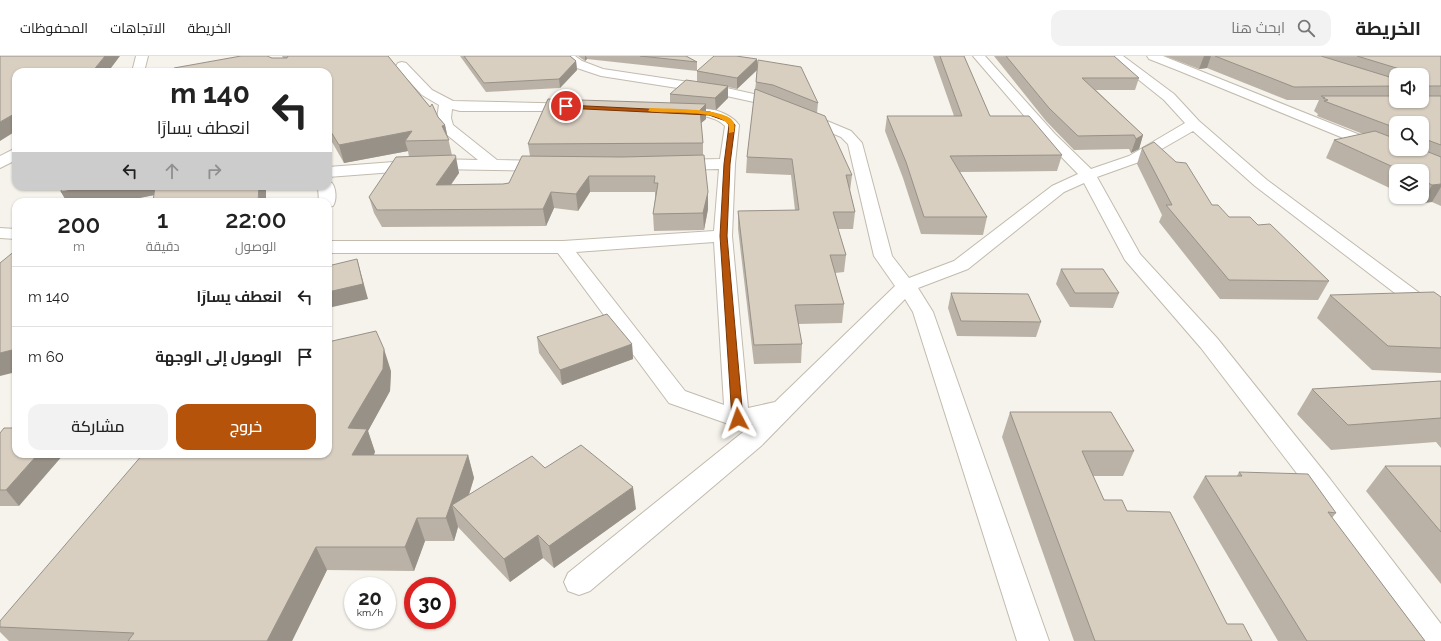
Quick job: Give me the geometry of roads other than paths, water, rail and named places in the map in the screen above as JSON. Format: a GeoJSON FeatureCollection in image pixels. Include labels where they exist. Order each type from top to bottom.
{"type":"FeatureCollection","features":[{"type":"Feature","properties":{"kind":"street"},"geometry":{"type":"LineString","coordinates":[[139,68],[142,56]]}},
{"type":"Feature","properties":{"kind":"street"},"geometry":{"type":"LineString","coordinates":[[568,56],[578,64],[601,72],[722,91],[767,101],[846,134],[855,143],[884,256],[889,267],[906,286],[923,312],[1033,641]]}},
{"type":"Feature","properties":{"kind":"street"},"geometry":{"type":"LineString","coordinates":[[979,56],[1050,137],[1088,175],[1132,256],[1214,350],[1321,486],[1435,641]]}},
{"type":"Feature","properties":{"kind":"street"},"geometry":{"type":"LineString","coordinates":[[1115,56],[1169,97],[1194,124],[1261,183],[1441,319]]}},
{"type":"Feature","properties":{"kind":"street"},"geometry":{"type":"LineString","coordinates":[[1153,56],[1234,90],[1389,151]]}},
{"type":"Feature","properties":{"kind":"street"},"geometry":{"type":"LineString","coordinates":[[402,66],[429,95],[446,105],[460,107],[589,107]]}},
{"type":"Feature","properties":{"kind":"street"},"geometry":{"type":"LineString","coordinates":[[446,105],[444,118],[446,127],[492,164]]}},
{"type":"Feature","properties":{"kind":"street"},"geometry":{"type":"LineString","coordinates":[[1277,106],[1308,106]]}},
{"type":"Feature","properties":{"kind":"street"},"geometry":{"type":"LineString","coordinates":[[659,110],[710,113],[728,120],[732,125],[727,164],[723,236],[738,419]]}},
{"type":"Feature","properties":{"kind":"street"},"geometry":{"type":"LineString","coordinates":[[579,582],[752,440],[906,286],[961,265],[1058,189],[1088,175],[1134,159],[1194,124]]}},
{"type":"Feature","properties":{"kind":"street"},"geometry":{"type":"LineString","coordinates":[[0,163],[12,156]]}},
{"type":"Feature","properties":{"kind":"street"},"geometry":{"type":"LineString","coordinates":[[332,172],[433,164],[565,166]]}},
{"type":"Feature","properties":{"kind":"street"},"geometry":{"type":"LineString","coordinates":[[663,165],[727,164]]}},
{"type":"Feature","properties":{"kind":"street"},"geometry":{"type":"LineString","coordinates":[[0,233],[12,234]]}},
{"type":"Feature","properties":{"kind":"street"},"geometry":{"type":"LineString","coordinates":[[332,246],[563,247],[723,236]]}},
{"type":"Feature","properties":{"kind":"street"},"geometry":{"type":"LineString","coordinates":[[563,247],[677,397],[738,419],[782,409]]}}]}
